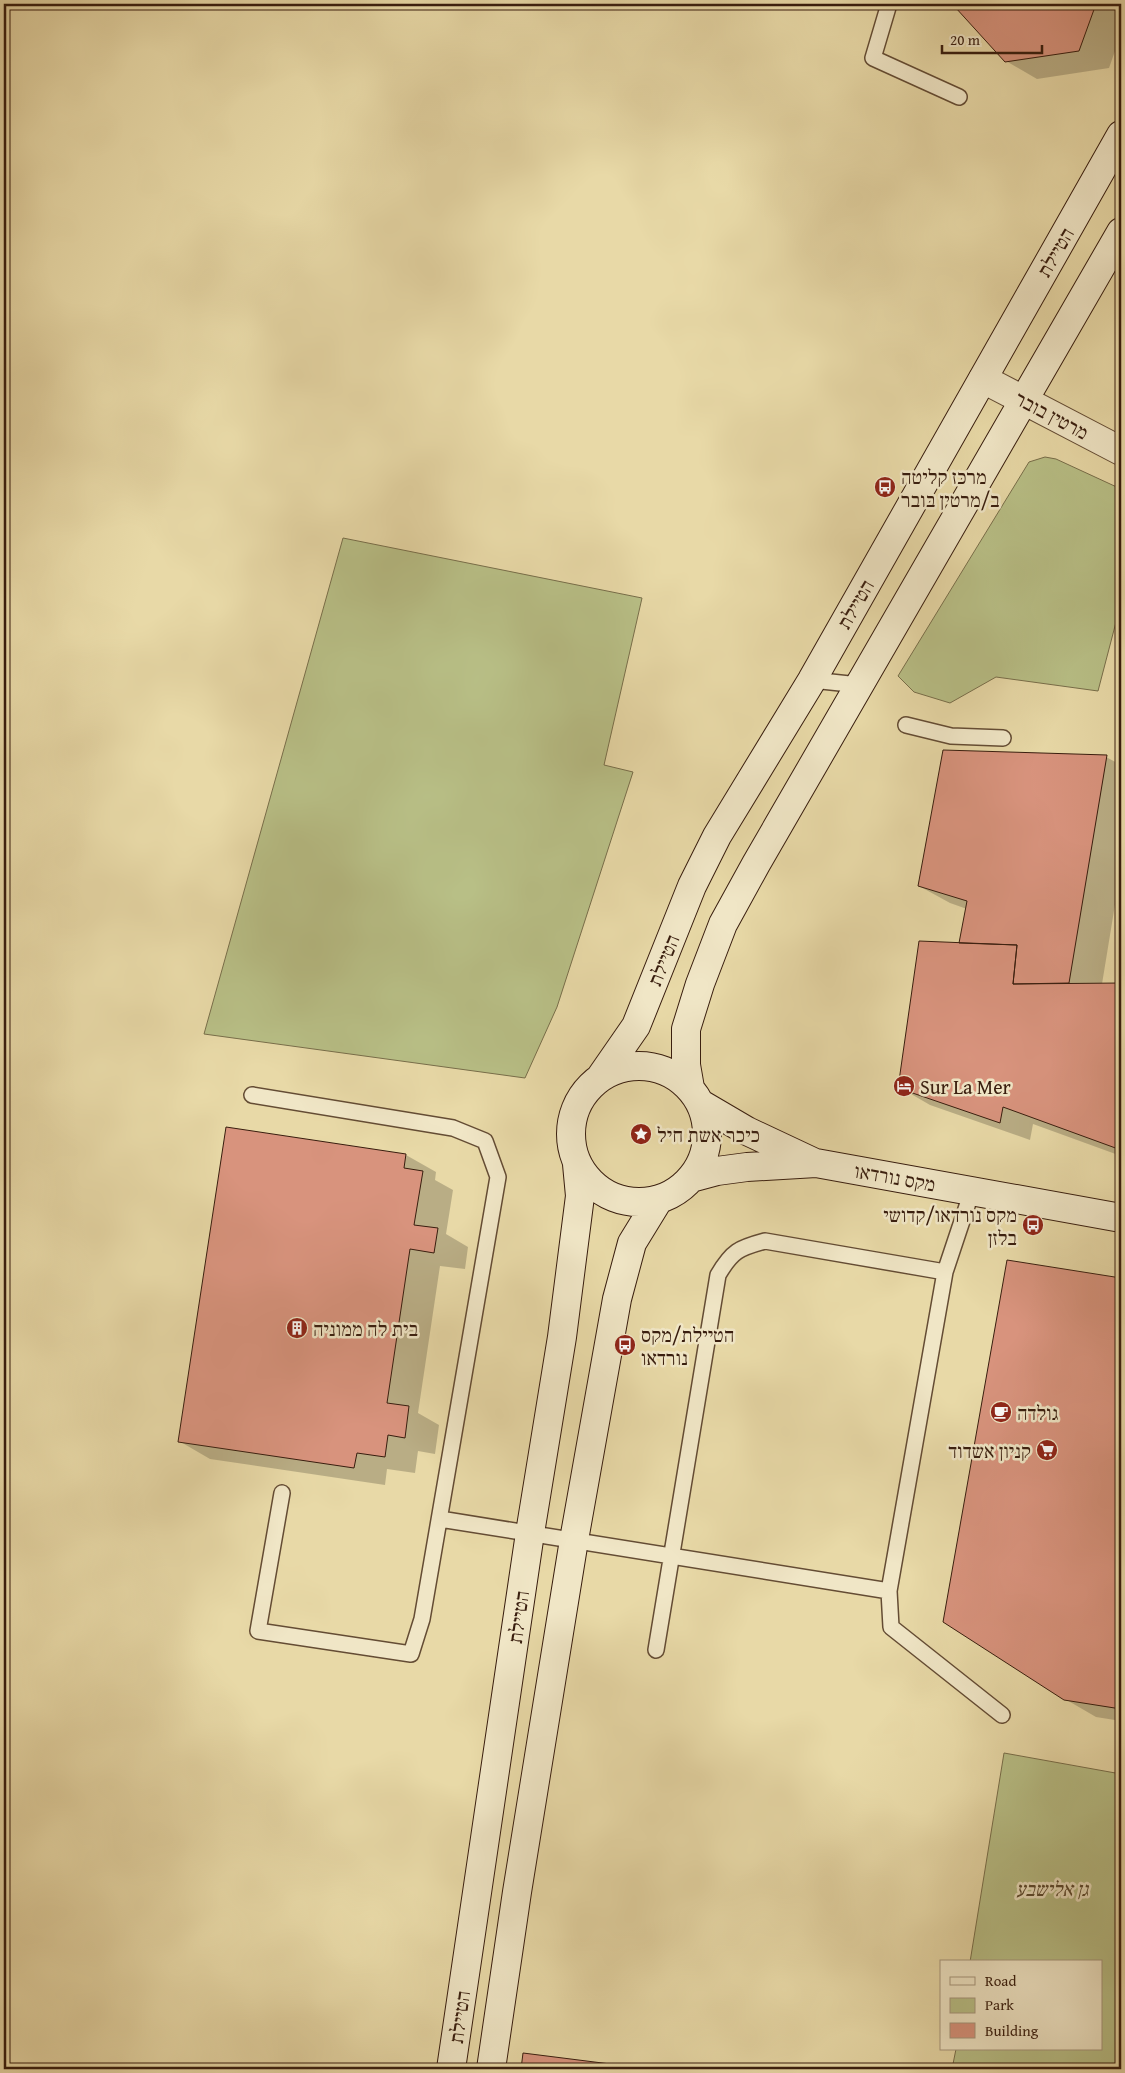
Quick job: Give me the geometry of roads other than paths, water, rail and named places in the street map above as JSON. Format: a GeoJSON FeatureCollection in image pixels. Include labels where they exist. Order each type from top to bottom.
{"type":"FeatureCollection","features":[{"type":"Feature","properties":{"kind":"main road","name":"הטיילת"},"geometry":{"type":"LineString","coordinates":[[600,1078],[636,1026],[692,886],[717,836],[812,680],[1121,135]]}},
{"type":"Feature","properties":{"kind":"main road"},"geometry":{"type":"LineString","coordinates":[[696,1096],[675,1075],[657,1067],[637,1065],[617,1069],[600,1078],[586,1091],[573,1116],[572,1145],[577,1164],[588,1179],[603,1192],[620,1200],[640,1202],[659,1199],[676,1191],[691,1178],[702,1161],[708,1142],[707,1123],[686,1066],[686,1029],[700,984],[723,924],[1023,399],[1121,232]]}},
{"type":"Feature","properties":{"kind":"main road","name":"מרטין בובר"},"geometry":{"type":"LineString","coordinates":[[983,379],[1121,451]]}},
{"type":"Feature","properties":{"kind":"main road","name":"מקס נורדאו"},"geometry":{"type":"LineString","coordinates":[[696,1096],[748,1131],[816,1163]]}},
{"type":"Feature","properties":{"kind":"main road","name":"מקס נורדאו"},"geometry":{"type":"LineString","coordinates":[[691,1178],[717,1171],[747,1167],[816,1163],[1121,1218]]}},
{"type":"Feature","properties":{"kind":"main road","name":"הטיילת"},"geometry":{"type":"LineString","coordinates":[[451,2069],[530,1533],[562,1338],[580,1196],[577,1164]]}},
{"type":"Feature","properties":{"kind":"main road","name":"הטיילת"},"geometry":{"type":"LineString","coordinates":[[491,2069],[516,1892],[574,1540],[617,1299],[632,1243],[659,1199]]}},
{"type":"Feature","properties":{"kind":"lane"},"geometry":{"type":"LineString","coordinates":[[889,4],[873,58],[959,97]]}},
{"type":"Feature","properties":{"kind":"lane"},"geometry":{"type":"LineString","coordinates":[[812,680],[859,686]]}},
{"type":"Feature","properties":{"kind":"lane"},"geometry":{"type":"LineString","coordinates":[[906,725],[951,736],[1004,738]]}},
{"type":"Feature","properties":{"kind":"lane"},"geometry":{"type":"LineString","coordinates":[[252,1095],[453,1128],[486,1141],[498,1177],[422,1619],[411,1654],[258,1631],[282,1493]]}},
{"type":"Feature","properties":{"kind":"lane"},"geometry":{"type":"LineString","coordinates":[[972,1191],[945,1272],[889,1591],[891,1627],[1002,1715]]}},
{"type":"Feature","properties":{"kind":"lane"},"geometry":{"type":"LineString","coordinates":[[656,1650],[718,1275],[729,1256],[740,1248],[765,1241],[945,1272]]}},
{"type":"Feature","properties":{"kind":"lane"},"geometry":{"type":"LineString","coordinates":[[440,1519],[889,1591]]}},
{"type":"Feature","properties":{"kind":"place","name":"מרכז קליטה ב/מרטין בובר"},"geometry":{"type":"Point","coordinates":[885,487]}},
{"type":"Feature","properties":{"kind":"place","name":"Sur La Mer"},"geometry":{"type":"Point","coordinates":[904,1086]}},
{"type":"Feature","properties":{"kind":"place","name":"כיכר אשת חיל"},"geometry":{"type":"Point","coordinates":[641,1134]}},
{"type":"Feature","properties":{"kind":"place","name":"מקס נורדאו/קדושי בלזן"},"geometry":{"type":"Point","coordinates":[1033,1225]}},
{"type":"Feature","properties":{"kind":"place","name":"בית לה ממוניה"},"geometry":{"type":"Point","coordinates":[297,1328]}},
{"type":"Feature","properties":{"kind":"place","name":"הטיילת/מקס נורדאו"},"geometry":{"type":"Point","coordinates":[625,1345]}},
{"type":"Feature","properties":{"kind":"place","name":"גולדה"},"geometry":{"type":"Point","coordinates":[1001,1412]}},
{"type":"Feature","properties":{"kind":"place","name":"קניון אשדוד"},"geometry":{"type":"Point","coordinates":[1047,1450]}},
{"type":"Feature","properties":{"kind":"park label","name":"גן אלישבע"},"geometry":{"type":"Point","coordinates":[1052,1888]}}]}
